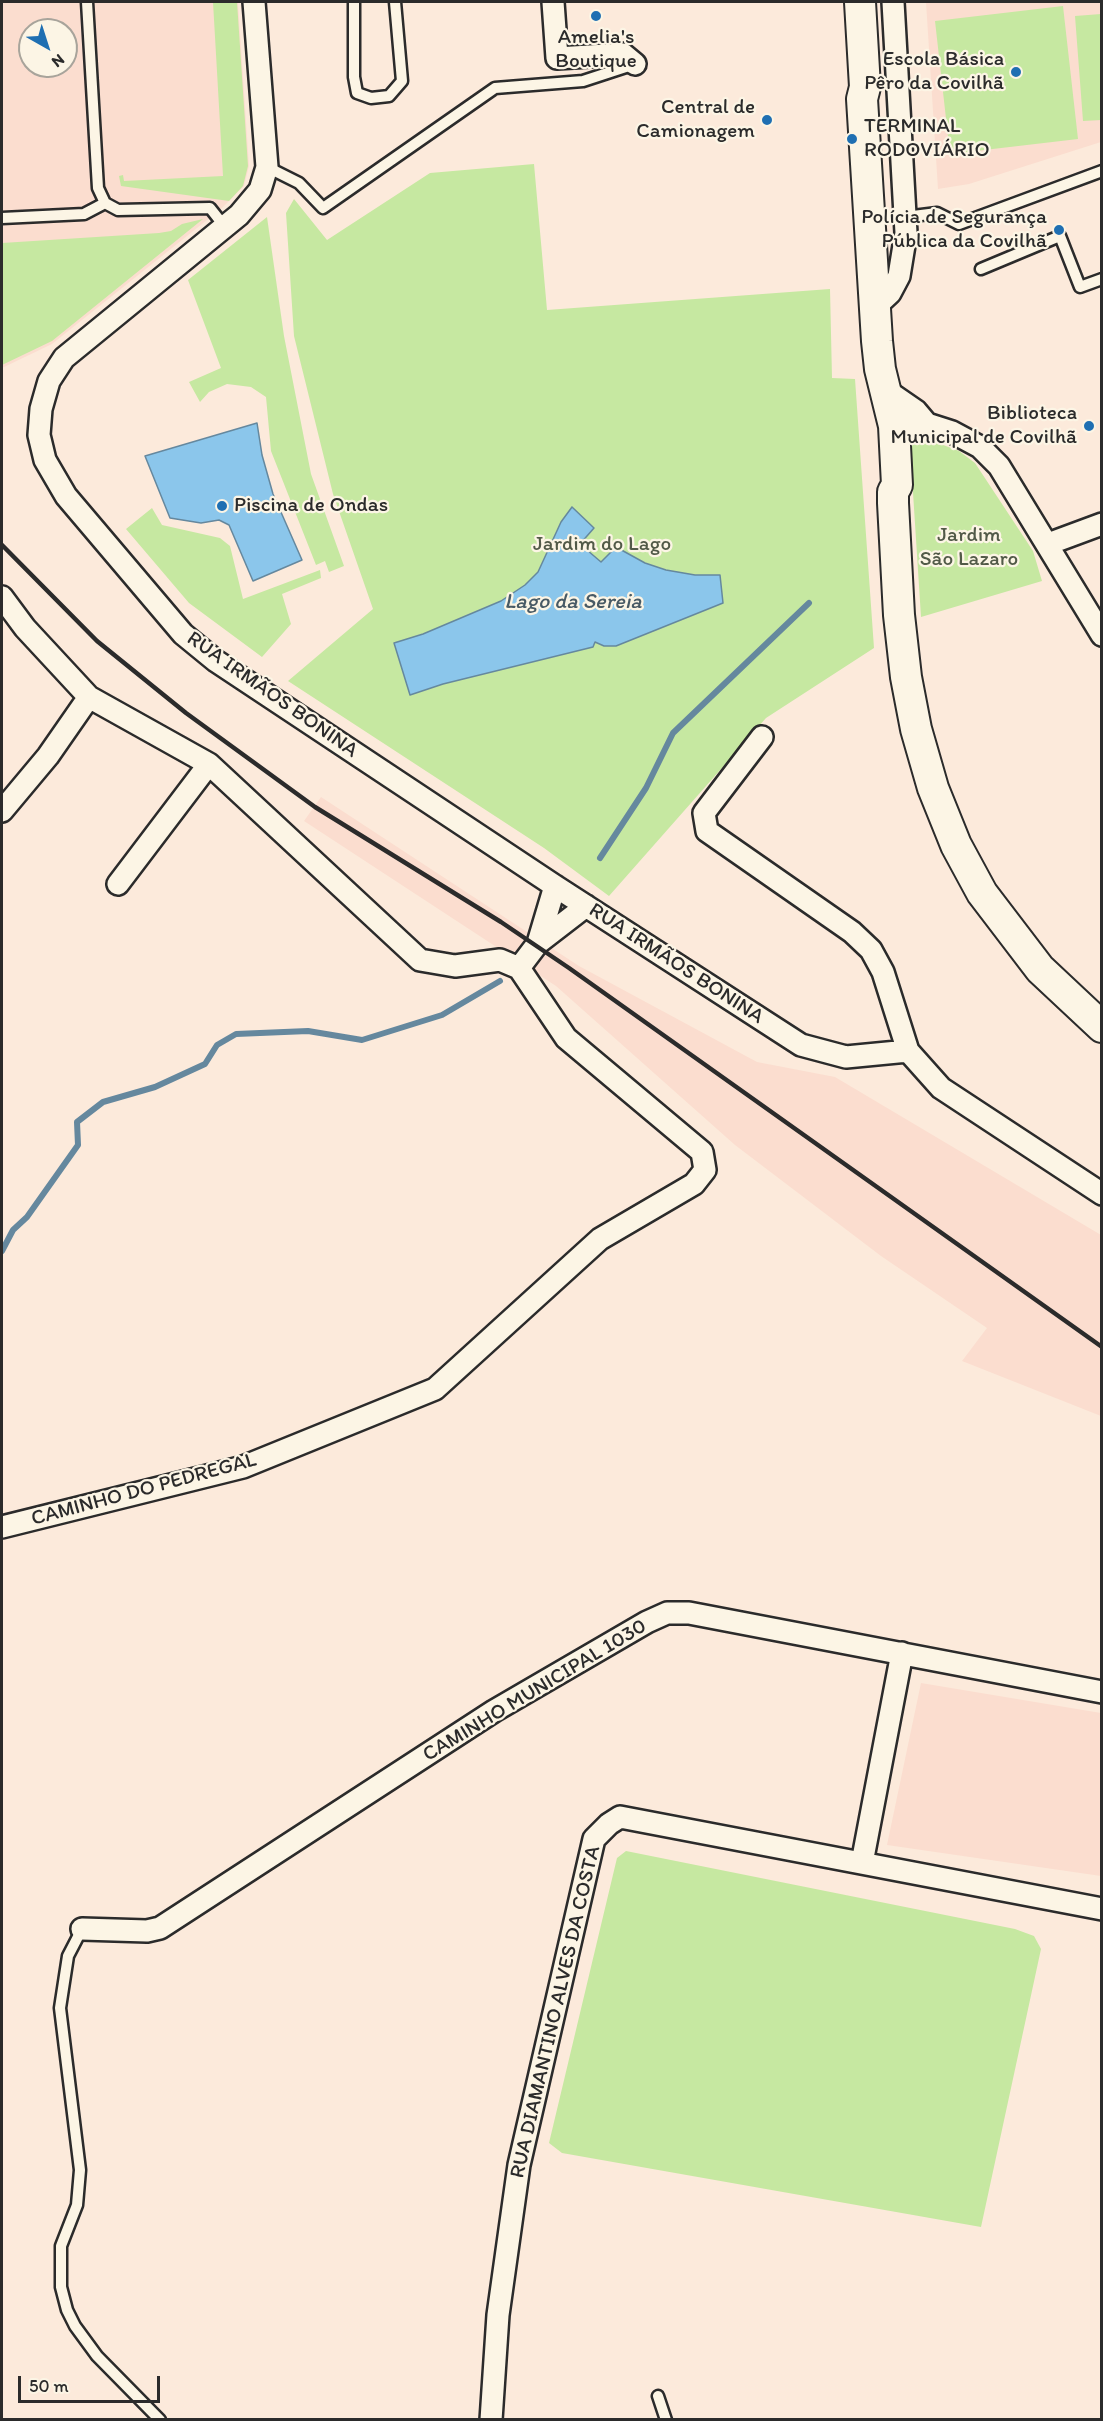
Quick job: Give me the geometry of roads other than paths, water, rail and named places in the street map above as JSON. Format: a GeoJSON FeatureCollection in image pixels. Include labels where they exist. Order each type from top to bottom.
{"type":"FeatureCollection","features":[{"type":"Feature","properties":{"kind":"main road"},"geometry":{"type":"LineString","coordinates":[[860,2],[865,87],[862,99],[875,307],[897,485],[893,492],[899,615],[906,678],[918,739],[933,788],[960,854],[1003,922],[1040,969],[1101,1027]]}},
{"type":"Feature","properties":{"kind":"main road"},"geometry":{"type":"LineString","coordinates":[[888,403],[872,382],[873,404],[888,486],[893,492]]}},
{"type":"Feature","properties":{"kind":"street","name":"RUA IRMÃOS BONINA"},"geometry":{"type":"LineString","coordinates":[[254,2],[267,167],[260,190],[239,215],[64,358],[49,381],[41,409],[39,435],[45,460],[66,496],[183,634],[216,661],[555,886],[801,1046],[846,1057],[908,1052]]}},
{"type":"Feature","properties":{"kind":"street"},"geometry":{"type":"LineString","coordinates":[[553,2],[557,58],[623,54],[635,64]]}},
{"type":"Feature","properties":{"kind":"street"},"geometry":{"type":"LineString","coordinates":[[875,307],[890,293],[899,276],[903,258],[905,217],[893,2]]}},
{"type":"Feature","properties":{"kind":"street"},"geometry":{"type":"LineString","coordinates":[[888,403],[905,430],[927,423]]}},
{"type":"Feature","properties":{"kind":"street"},"geometry":{"type":"LineString","coordinates":[[888,403],[916,411],[927,423],[952,432],[980,447],[992,460],[1048,544],[1101,635]]}},
{"type":"Feature","properties":{"kind":"street"},"geometry":{"type":"LineString","coordinates":[[1048,544],[1101,524]]}},
{"type":"Feature","properties":{"kind":"street"},"geometry":{"type":"LineString","coordinates":[[2,597],[25,628],[89,697],[209,764],[420,960],[454,966],[500,960],[519,968],[538,943],[586,906]]}},
{"type":"Feature","properties":{"kind":"street"},"geometry":{"type":"LineString","coordinates":[[2,811],[48,756],[89,697]]}},
{"type":"Feature","properties":{"kind":"street"},"geometry":{"type":"LineString","coordinates":[[762,737],[704,813],[707,831],[852,932],[871,950],[883,972],[908,1052],[941,1088],[1101,1194]]}},
{"type":"Feature","properties":{"kind":"street"},"geometry":{"type":"LineString","coordinates":[[118,884],[209,764]]}},
{"type":"Feature","properties":{"kind":"street"},"geometry":{"type":"LineString","coordinates":[[538,943],[555,886]]}},
{"type":"Feature","properties":{"kind":"street","name":"CAMINHO DO PEDREGAL"},"geometry":{"type":"LineString","coordinates":[[2,1527],[243,1467],[435,1389],[600,1239],[694,1184],[705,1170],[702,1152],[566,1038],[519,968]]}},
{"type":"Feature","properties":{"kind":"street","name":"CAMINHO MUNICIPAL 1030"},"geometry":{"type":"LineString","coordinates":[[82,1929],[147,1931],[160,1928],[494,1711],[646,1622],[667,1613],[689,1613],[1101,1692]]}},
{"type":"Feature","properties":{"kind":"street"},"geometry":{"type":"LineString","coordinates":[[862,1863],[902,1653]]}},
{"type":"Feature","properties":{"kind":"street","name":"RUA DIAMANTINO ALVES DA COSTA"},"geometry":{"type":"LineString","coordinates":[[491,2420],[498,2315],[519,2165],[594,1839],[620,1817],[1101,1909]]}},
{"type":"Feature","properties":{"kind":"lane"},"geometry":{"type":"LineString","coordinates":[[87,2],[98,188],[105,203],[118,210],[210,208],[225,227]]}},
{"type":"Feature","properties":{"kind":"lane"},"geometry":{"type":"LineString","coordinates":[[354,2],[354,77],[357,93],[370,98],[389,96],[402,81],[395,2]]}},
{"type":"Feature","properties":{"kind":"lane"},"geometry":{"type":"LineString","coordinates":[[267,167],[299,183],[323,208],[495,88],[583,81],[635,64]]}},
{"type":"Feature","properties":{"kind":"lane"},"geometry":{"type":"LineString","coordinates":[[905,217],[937,213],[959,224],[1101,171]]}},
{"type":"Feature","properties":{"kind":"lane"},"geometry":{"type":"LineString","coordinates":[[2,218],[84,214],[105,203]]}},
{"type":"Feature","properties":{"kind":"lane"},"geometry":{"type":"LineString","coordinates":[[981,269],[1060,236],[1080,287],[1101,279]]}},
{"type":"Feature","properties":{"kind":"lane"},"geometry":{"type":"LineString","coordinates":[[82,1929],[68,1956],[60,2008],[80,2170],[77,2205],[61,2246],[61,2287],[71,2318],[97,2356],[160,2420]]}},
{"type":"Feature","properties":{"kind":"lane"},"geometry":{"type":"LineString","coordinates":[[658,2396],[666,2420]]}},
{"type":"Feature","properties":{"kind":"water","name":"Piscina de Ondas"},"geometry":{"type":"Polygon","coordinates":[[[257,423],[262,455],[273,494],[302,560],[253,581],[229,525],[219,520],[201,523],[170,518],[145,456],[257,423]]]}},
{"type":"Feature","properties":{"kind":"water","name":"Lago da Sereia"},"geometry":{"type":"Polygon","coordinates":[[[572,507],[594,528],[580,544],[601,562],[616,547],[645,563],[666,570],[695,575],[720,575],[723,603],[616,646],[604,646],[595,642],[593,647],[443,684],[410,695],[394,643],[423,634],[501,601],[525,585],[538,572],[561,522],[572,507]]]}},
{"type":"Feature","properties":{"kind":"waterway"},"geometry":{"type":"LineString","coordinates":[[600,858],[646,788],[673,733],[809,603]]}},
{"type":"Feature","properties":{"kind":"waterway"},"geometry":{"type":"LineString","coordinates":[[2,1251],[13,1230],[27,1217],[78,1145],[77,1122],[103,1102],[155,1087],[205,1064],[217,1045],[236,1034],[308,1031],[362,1040],[442,1015],[500,981]]}},
{"type":"Feature","properties":{"kind":"railway"},"geometry":{"type":"LineString","coordinates":[[2,545],[97,641],[186,713],[315,807],[501,922],[569,968],[1102,1347]]}},
{"type":"Feature","properties":{"kind":"place","name":"Amelia's Boutique"},"geometry":{"type":"Point","coordinates":[596,16]}},
{"type":"Feature","properties":{"kind":"place","name":"Escola Básica Pêro da Covilhã"},"geometry":{"type":"Point","coordinates":[1016,72]}},
{"type":"Feature","properties":{"kind":"place","name":"Central de Camionagem"},"geometry":{"type":"Point","coordinates":[767,120]}},
{"type":"Feature","properties":{"kind":"place","name":"TERMINAL RODOVIÁRIO"},"geometry":{"type":"Point","coordinates":[852,139]}},
{"type":"Feature","properties":{"kind":"place","name":"Polícia de Segurança Pública da Covilhã"},"geometry":{"type":"Point","coordinates":[1059,230]}},
{"type":"Feature","properties":{"kind":"place","name":"Biblioteca Municipal de Covilhã"},"geometry":{"type":"Point","coordinates":[1089,426]}},
{"type":"Feature","properties":{"kind":"place","name":"Piscina de Ondas"},"geometry":{"type":"Point","coordinates":[222,506]}},
{"type":"Feature","properties":{"kind":"park label","name":"Jardim do Lago"},"geometry":{"type":"Point","coordinates":[602,545]}},
{"type":"Feature","properties":{"kind":"park label","name":"Jardim São Lazaro"},"geometry":{"type":"Point","coordinates":[969,548]}}]}
